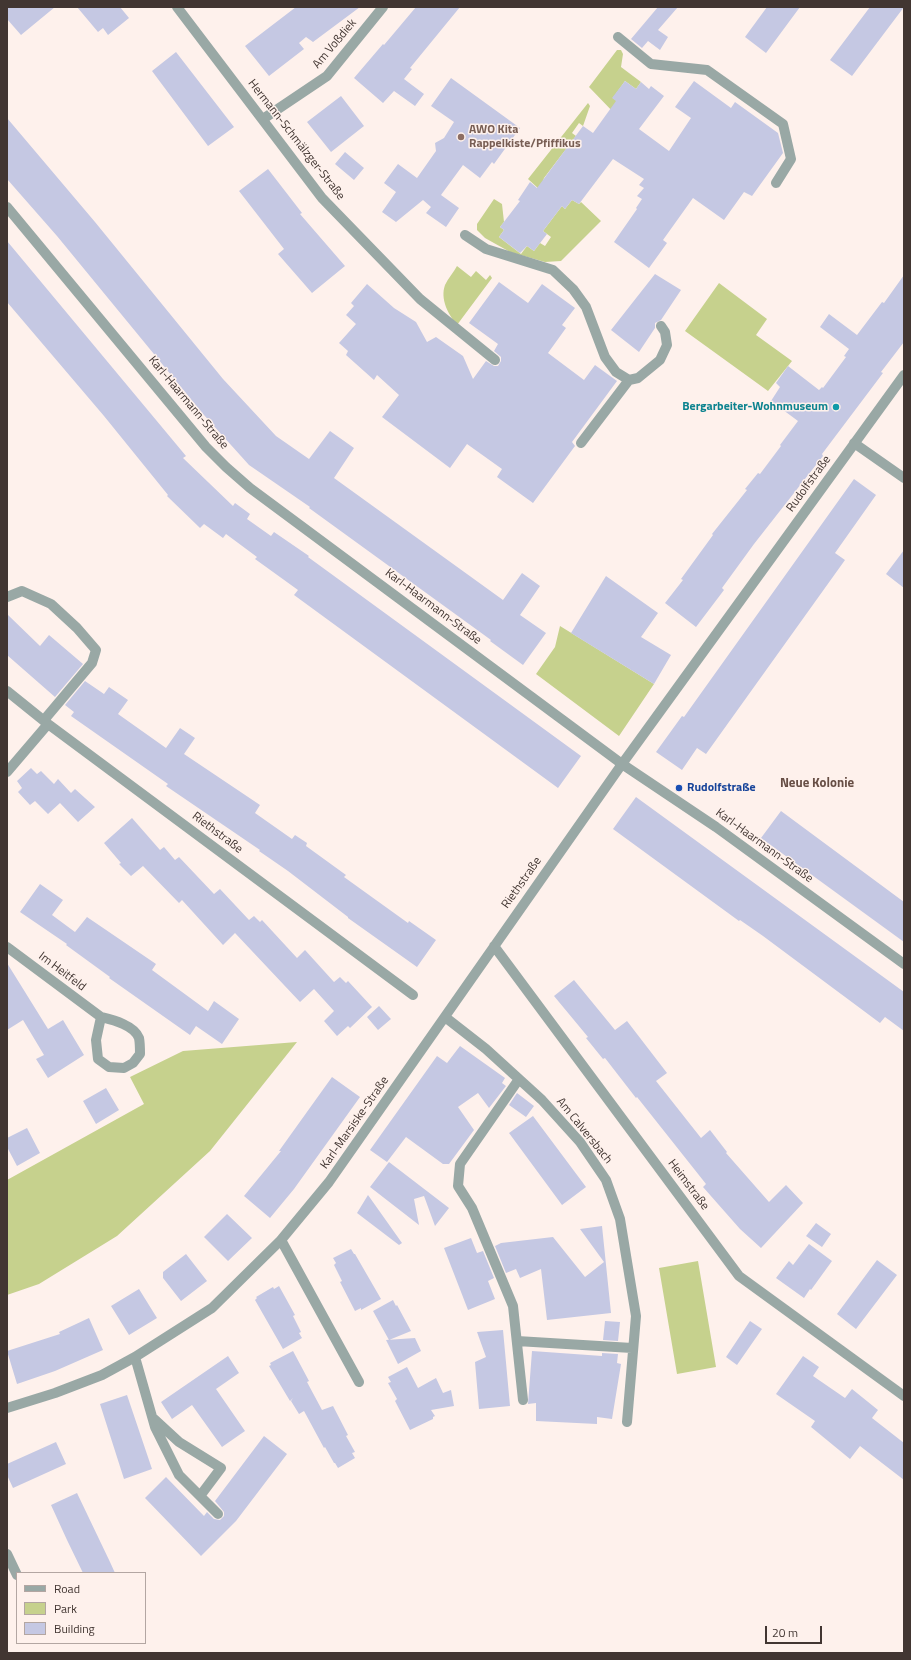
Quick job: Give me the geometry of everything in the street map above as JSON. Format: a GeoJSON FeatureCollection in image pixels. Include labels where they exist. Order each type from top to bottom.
{"type":"FeatureCollection","features":[{"type":"Feature","properties":{"kind":"street","name":"Hermann-Schmälzger-Straße"},"geometry":{"type":"LineString","coordinates":[[177,7],[322,198],[420,299],[494,360]]}},
{"type":"Feature","properties":{"kind":"street","name":"Am Voßdiek"},"geometry":{"type":"LineString","coordinates":[[263,119],[327,76],[383,7]]}},
{"type":"Feature","properties":{"kind":"street"},"geometry":{"type":"LineString","coordinates":[[618,37],[651,64],[707,70],[783,124],[791,159],[776,183]]}},
{"type":"Feature","properties":{"kind":"street","name":"Karl-Haarmann-Straße"},"geometry":{"type":"LineString","coordinates":[[7,207],[206,447],[250,488],[622,764],[716,827],[904,964]]}},
{"type":"Feature","properties":{"kind":"street"},"geometry":{"type":"LineString","coordinates":[[465,235],[486,249],[553,270],[573,289],[586,307],[605,358],[616,372],[629,380]]}},
{"type":"Feature","properties":{"kind":"street"},"geometry":{"type":"LineString","coordinates":[[582,443],[629,380],[638,378],[660,360],[667,345],[665,332],[661,326]]}},
{"type":"Feature","properties":{"kind":"street","name":"Rudolfstraße"},"geometry":{"type":"LineString","coordinates":[[622,764],[904,375]]}},
{"type":"Feature","properties":{"kind":"street"},"geometry":{"type":"LineString","coordinates":[[854,443],[904,478]]}},
{"type":"Feature","properties":{"kind":"street"},"geometry":{"type":"LineString","coordinates":[[7,597],[22,591],[51,604],[77,628],[96,650],[92,663],[7,772]]}},
{"type":"Feature","properties":{"kind":"street","name":"Riethstraße"},"geometry":{"type":"LineString","coordinates":[[7,691],[46,722],[413,995]]}},
{"type":"Feature","properties":{"kind":"street","name":"Riethstraße"},"geometry":{"type":"LineString","coordinates":[[445,1017],[622,764]]}},
{"type":"Feature","properties":{"kind":"street","name":"Heimstraße"},"geometry":{"type":"LineString","coordinates":[[494,946],[739,1276],[904,1396]]}},
{"type":"Feature","properties":{"kind":"street","name":"Im Heitfeld"},"geometry":{"type":"LineString","coordinates":[[7,947],[101,1017],[116,1020],[128,1027],[138,1037],[140,1054],[133,1063],[124,1068],[109,1067],[98,1059],[96,1040],[101,1017]]}},
{"type":"Feature","properties":{"kind":"street","name":"Am Calversbach"},"geometry":{"type":"LineString","coordinates":[[445,1017],[486,1049],[542,1100],[580,1142],[606,1180],[620,1219],[636,1316],[632,1348],[627,1422]]}},
{"type":"Feature","properties":{"kind":"street","name":"Karl-Marsiske-Straße"},"geometry":{"type":"LineString","coordinates":[[7,1408],[55,1393],[102,1375],[134,1357],[212,1308],[281,1240],[329,1182],[445,1017]]}},
{"type":"Feature","properties":{"kind":"street"},"geometry":{"type":"LineString","coordinates":[[519,1079],[460,1164],[458,1186],[472,1208],[513,1306],[523,1400]]}},
{"type":"Feature","properties":{"kind":"street"},"geometry":{"type":"LineString","coordinates":[[281,1240],[359,1382]]}},
{"type":"Feature","properties":{"kind":"street"},"geometry":{"type":"LineString","coordinates":[[517,1341],[632,1348]]}},
{"type":"Feature","properties":{"kind":"street"},"geometry":{"type":"LineString","coordinates":[[134,1357],[155,1427],[179,1475],[218,1514]]}},
{"type":"Feature","properties":{"kind":"street"},"geometry":{"type":"LineString","coordinates":[[152,1417],[179,1442],[221,1468],[200,1496]]}},
{"type":"Feature","properties":{"kind":"street"},"geometry":{"type":"LineString","coordinates":[[7,1554],[16,1573]]}},
{"type":"Feature","properties":{"kind":"green space"},"geometry":{"type":"Polygon","coordinates":[[[617,50],[621,50],[623,54],[621,67],[641,82],[636,89],[625,81],[613,98],[624,106],[617,116],[589,87],[617,50]]]}},
{"type":"Feature","properties":{"kind":"green space"},"geometry":{"type":"Polygon","coordinates":[[[588,103],[590,106],[583,126],[579,123],[572,133],[576,136],[544,178],[540,190],[528,179],[588,103]]]}},
{"type":"Feature","properties":{"kind":"green space"},"geometry":{"type":"Polygon","coordinates":[[[494,199],[502,204],[504,222],[500,227],[504,230],[499,237],[521,254],[527,246],[534,251],[540,243],[545,246],[551,237],[543,231],[562,206],[565,209],[572,200],[579,204],[581,202],[601,221],[561,261],[545,262],[510,252],[485,238],[477,230],[477,224],[494,199]]]}},
{"type":"Feature","properties":{"kind":"green space"},"geometry":{"type":"Polygon","coordinates":[[[457,266],[471,277],[476,271],[486,280],[490,275],[492,278],[457,325],[448,311],[444,301],[444,290],[445,285],[457,266]]]}},
{"type":"Feature","properties":{"kind":"green space"},"geometry":{"type":"Polygon","coordinates":[[[719,283],[767,319],[756,335],[792,361],[768,391],[685,331],[719,283]]]}},
{"type":"Feature","properties":{"kind":"green space"},"geometry":{"type":"Polygon","coordinates":[[[560,626],[654,684],[619,736],[536,674],[555,647],[560,626]]]}},
{"type":"Feature","properties":{"kind":"green space"},"geometry":{"type":"Polygon","coordinates":[[[297,1042],[210,1151],[117,1236],[39,1284],[7,1295],[7,1180],[144,1104],[130,1077],[183,1051],[297,1042]]]}},
{"type":"Feature","properties":{"kind":"green space"},"geometry":{"type":"Polygon","coordinates":[[[698,1261],[716,1367],[677,1374],[659,1268],[698,1261]]]}},
{"type":"Feature","properties":{"kind":"building"},"geometry":{"type":"Polygon","coordinates":[[[7,7],[55,7],[21,35],[7,19],[7,7]]]}},
{"type":"Feature","properties":{"kind":"building"},"geometry":{"type":"Polygon","coordinates":[[[77,7],[120,7],[129,18],[108,35],[103,28],[98,32],[77,7]]]}},
{"type":"Feature","properties":{"kind":"building"},"geometry":{"type":"Polygon","coordinates":[[[296,7],[360,7],[313,42],[306,37],[299,43],[304,49],[269,76],[245,46],[296,7]]]}},
{"type":"Feature","properties":{"kind":"building"},"geometry":{"type":"Polygon","coordinates":[[[416,7],[460,7],[410,68],[412,69],[404,79],[424,94],[415,106],[394,91],[383,103],[354,78],[416,7]]]}},
{"type":"Feature","properties":{"kind":"building"},"geometry":{"type":"Polygon","coordinates":[[[658,7],[678,7],[658,30],[668,37],[660,50],[648,41],[642,48],[631,39],[658,7]]]}},
{"type":"Feature","properties":{"kind":"building"},"geometry":{"type":"Polygon","coordinates":[[[767,7],[800,7],[766,53],[745,37],[767,7]]]}},
{"type":"Feature","properties":{"kind":"building"},"geometry":{"type":"Polygon","coordinates":[[[870,7],[904,7],[852,76],[830,60],[870,7]]]}},
{"type":"Feature","properties":{"kind":"building"},"geometry":{"type":"Polygon","coordinates":[[[176,52],[234,127],[208,146],[152,71],[176,52]]]}},
{"type":"Feature","properties":{"kind":"building"},"geometry":{"type":"Polygon","coordinates":[[[451,78],[520,128],[494,164],[492,162],[480,178],[463,165],[441,195],[459,208],[446,227],[426,213],[431,207],[423,200],[396,222],[382,212],[396,192],[384,183],[398,164],[417,178],[436,151],[435,143],[444,138],[454,122],[431,106],[451,78]]]}},
{"type":"Feature","properties":{"kind":"building"},"geometry":{"type":"Polygon","coordinates":[[[625,81],[636,89],[641,82],[649,89],[651,86],[664,96],[639,129],[669,151],[691,118],[675,107],[694,81],[731,108],[735,102],[778,133],[783,153],[752,196],[744,192],[724,220],[693,198],[663,240],[667,243],[649,268],[614,242],[637,209],[636,208],[642,199],[637,196],[644,188],[639,185],[644,179],[613,159],[579,204],[572,200],[565,209],[562,206],[543,231],[547,234],[534,251],[527,246],[520,253],[499,237],[504,230],[500,227],[520,201],[518,200],[530,182],[537,188],[583,126],[593,133],[616,101],[612,98],[625,81]]]}},
{"type":"Feature","properties":{"kind":"building"},"geometry":{"type":"Polygon","coordinates":[[[341,96],[364,126],[331,152],[307,122],[341,96]]]}},
{"type":"Feature","properties":{"kind":"building"},"geometry":{"type":"Polygon","coordinates":[[[7,118],[95,222],[223,379],[276,436],[309,459],[330,431],[354,448],[334,478],[503,600],[522,573],[540,586],[520,615],[546,633],[523,665],[490,641],[491,640],[309,508],[310,507],[249,465],[204,415],[57,236],[7,179],[7,118]]]}},
{"type":"Feature","properties":{"kind":"building"},"geometry":{"type":"Polygon","coordinates":[[[345,152],[364,168],[354,180],[335,164],[345,152]]]}},
{"type":"Feature","properties":{"kind":"building"},"geometry":{"type":"Polygon","coordinates":[[[268,169],[302,213],[300,214],[345,266],[312,293],[278,254],[284,249],[239,191],[268,169]]]}},
{"type":"Feature","properties":{"kind":"building"},"geometry":{"type":"Polygon","coordinates":[[[7,241],[186,456],[183,458],[233,506],[235,503],[250,514],[247,519],[271,536],[274,532],[309,556],[308,557],[581,756],[558,788],[294,595],[298,590],[255,559],[257,557],[226,534],[223,538],[204,524],[200,528],[167,496],[168,495],[104,416],[7,302],[7,241]]]}},
{"type":"Feature","properties":{"kind":"building"},"geometry":{"type":"Polygon","coordinates":[[[655,274],[681,290],[661,320],[655,323],[655,328],[639,352],[611,330],[655,274]]]}},
{"type":"Feature","properties":{"kind":"building"},"geometry":{"type":"Polygon","coordinates":[[[904,275],[904,342],[881,372],[883,373],[822,454],[823,456],[754,544],[722,588],[724,590],[696,627],[665,603],[683,580],[681,579],[713,535],[712,534],[747,490],[745,489],[758,473],[760,474],[798,421],[771,401],[780,387],[776,383],[788,366],[819,390],[822,387],[823,388],[846,357],[844,356],[849,349],[820,327],[829,314],[857,335],[882,302],[884,303],[904,275]]]}},
{"type":"Feature","properties":{"kind":"building"},"geometry":{"type":"Polygon","coordinates":[[[499,282],[528,303],[542,284],[575,308],[562,325],[566,328],[548,353],[584,380],[595,365],[617,381],[572,442],[575,446],[533,503],[497,477],[502,469],[467,444],[450,468],[382,417],[399,395],[377,375],[374,380],[346,355],[348,351],[339,343],[356,324],[346,315],[354,306],[351,303],[367,284],[394,308],[416,322],[427,342],[436,337],[463,356],[473,379],[486,361],[494,366],[498,366],[501,361],[501,357],[494,351],[498,344],[469,323],[499,282]]]}},
{"type":"Feature","properties":{"kind":"building"},"geometry":{"type":"Polygon","coordinates":[[[854,479],[876,495],[835,553],[845,560],[706,754],[697,748],[682,770],[656,752],[682,716],[684,717],[854,479]]]}},
{"type":"Feature","properties":{"kind":"building"},"geometry":{"type":"Polygon","coordinates":[[[904,550],[904,588],[886,574],[904,550]]]}},
{"type":"Feature","properties":{"kind":"building"},"geometry":{"type":"Polygon","coordinates":[[[606,576],[658,613],[641,637],[671,655],[654,684],[571,633],[606,576]]]}},
{"type":"Feature","properties":{"kind":"building"},"geometry":{"type":"Polygon","coordinates":[[[7,614],[40,646],[49,635],[83,664],[55,697],[7,655],[7,614]]]}},
{"type":"Feature","properties":{"kind":"building"},"geometry":{"type":"Polygon","coordinates":[[[85,681],[104,694],[109,687],[128,700],[118,714],[166,748],[180,728],[195,738],[184,754],[260,805],[255,813],[292,839],[295,835],[307,843],[306,846],[346,875],[344,877],[408,923],[409,921],[436,940],[417,967],[348,918],[288,871],[259,851],[260,850],[166,786],[168,784],[71,716],[74,712],[65,705],[85,681]]]}},
{"type":"Feature","properties":{"kind":"building"},"geometry":{"type":"Polygon","coordinates":[[[31,768],[37,774],[41,771],[54,784],[58,779],[71,793],[75,789],[95,807],[78,822],[60,803],[48,814],[35,801],[30,805],[18,792],[22,788],[17,781],[31,768]]]}},
{"type":"Feature","properties":{"kind":"building"},"geometry":{"type":"Polygon","coordinates":[[[636,797],[904,992],[904,1031],[885,1017],[880,1023],[763,936],[740,920],[739,921],[613,829],[636,797]]]}},
{"type":"Feature","properties":{"kind":"building"},"geometry":{"type":"Polygon","coordinates":[[[781,811],[904,902],[904,942],[761,838],[781,811]]]}},
{"type":"Feature","properties":{"kind":"building"},"geometry":{"type":"Polygon","coordinates":[[[132,818],[160,850],[164,847],[175,860],[179,857],[214,894],[220,889],[249,920],[254,916],[260,922],[262,920],[297,958],[305,950],[334,982],[340,977],[346,983],[348,981],[372,1007],[350,1028],[348,1026],[337,1036],[324,1021],[334,1011],[314,989],[300,1002],[235,933],[223,945],[182,900],[179,903],[143,866],[131,876],[119,864],[121,863],[104,843],[132,818]]]}},
{"type":"Feature","properties":{"kind":"building"},"geometry":{"type":"Polygon","coordinates":[[[40,884],[63,900],[52,915],[75,932],[87,917],[156,964],[152,970],[208,1011],[214,1001],[239,1019],[222,1044],[196,1026],[190,1035],[109,978],[110,977],[66,945],[67,944],[20,912],[40,884]]]}},
{"type":"Feature","properties":{"kind":"building"},"geometry":{"type":"Polygon","coordinates":[[[7,963],[48,1029],[63,1020],[84,1055],[48,1078],[36,1059],[44,1055],[23,1020],[7,1030],[7,963]]]}},
{"type":"Feature","properties":{"kind":"building"},"geometry":{"type":"Polygon","coordinates":[[[574,980],[615,1030],[627,1021],[667,1073],[656,1081],[701,1138],[710,1130],[727,1152],[726,1153],[769,1202],[786,1185],[803,1203],[761,1248],[740,1229],[703,1187],[706,1184],[605,1058],[603,1059],[586,1038],[588,1037],[554,996],[574,980]]]}},
{"type":"Feature","properties":{"kind":"building"},"geometry":{"type":"Polygon","coordinates":[[[379,1006],[391,1019],[378,1030],[367,1017],[379,1006]]]}},
{"type":"Feature","properties":{"kind":"building"},"geometry":{"type":"Polygon","coordinates":[[[460,1046],[505,1078],[502,1083],[506,1086],[489,1108],[478,1093],[458,1107],[474,1130],[449,1164],[443,1164],[406,1137],[387,1162],[370,1150],[437,1056],[447,1063],[460,1046]]]}},
{"type":"Feature","properties":{"kind":"building"},"geometry":{"type":"Polygon","coordinates":[[[332,1077],[360,1097],[294,1189],[270,1218],[244,1196],[281,1151],[279,1151],[332,1077]]]}},
{"type":"Feature","properties":{"kind":"building"},"geometry":{"type":"Polygon","coordinates":[[[106,1088],[119,1110],[96,1124],[83,1101],[106,1088]]]}},
{"type":"Feature","properties":{"kind":"building"},"geometry":{"type":"Polygon","coordinates":[[[517,1093],[534,1106],[526,1117],[509,1105],[517,1093]]]}},
{"type":"Feature","properties":{"kind":"building"},"geometry":{"type":"Polygon","coordinates":[[[533,1116],[586,1187],[562,1205],[509,1133],[533,1116]]]}},
{"type":"Feature","properties":{"kind":"building"},"geometry":{"type":"Polygon","coordinates":[[[27,1128],[40,1153],[17,1166],[7,1147],[7,1138],[27,1128]]]}},
{"type":"Feature","properties":{"kind":"building"},"geometry":{"type":"Polygon","coordinates":[[[389,1162],[449,1208],[435,1226],[424,1196],[414,1199],[419,1225],[370,1187],[389,1162]]]}},
{"type":"Feature","properties":{"kind":"building"},"geometry":{"type":"Polygon","coordinates":[[[368,1195],[402,1243],[399,1245],[357,1213],[368,1195]]]}},
{"type":"Feature","properties":{"kind":"building"},"geometry":{"type":"Polygon","coordinates":[[[227,1214],[252,1238],[228,1261],[204,1237],[227,1214]]]}},
{"type":"Feature","properties":{"kind":"building"},"geometry":{"type":"Polygon","coordinates":[[[816,1223],[831,1234],[822,1247],[806,1236],[816,1223]]]}},
{"type":"Feature","properties":{"kind":"building"},"geometry":{"type":"Polygon","coordinates":[[[602,1226],[611,1313],[547,1320],[541,1269],[520,1278],[516,1269],[506,1273],[495,1246],[501,1243],[553,1237],[585,1277],[604,1262],[580,1229],[602,1226]]]}},
{"type":"Feature","properties":{"kind":"building"},"geometry":{"type":"Polygon","coordinates":[[[471,1238],[477,1253],[483,1251],[494,1278],[488,1281],[495,1299],[468,1310],[444,1248],[471,1238]]]}},
{"type":"Feature","properties":{"kind":"building"},"geometry":{"type":"Polygon","coordinates":[[[809,1244],[832,1261],[804,1298],[776,1278],[789,1261],[793,1265],[809,1244]]]}},
{"type":"Feature","properties":{"kind":"building"},"geometry":{"type":"Polygon","coordinates":[[[351,1249],[381,1299],[361,1310],[361,1308],[355,1311],[340,1282],[342,1281],[334,1265],[336,1263],[333,1258],[351,1249]]]}},
{"type":"Feature","properties":{"kind":"building"},"geometry":{"type":"Polygon","coordinates":[[[186,1254],[207,1281],[181,1301],[163,1278],[163,1272],[186,1254]]]}},
{"type":"Feature","properties":{"kind":"building"},"geometry":{"type":"Polygon","coordinates":[[[877,1260],[897,1275],[856,1329],[837,1314],[877,1260]]]}},
{"type":"Feature","properties":{"kind":"building"},"geometry":{"type":"Polygon","coordinates":[[[279,1286],[295,1315],[293,1316],[301,1332],[299,1333],[302,1338],[283,1349],[255,1300],[257,1298],[256,1297],[273,1287],[274,1289],[279,1286]]]}},
{"type":"Feature","properties":{"kind":"building"},"geometry":{"type":"Polygon","coordinates":[[[139,1289],[157,1318],[129,1335],[111,1306],[139,1289]]]}},
{"type":"Feature","properties":{"kind":"building"},"geometry":{"type":"Polygon","coordinates":[[[393,1300],[411,1331],[389,1340],[373,1311],[393,1300]]]}},
{"type":"Feature","properties":{"kind":"building"},"geometry":{"type":"Polygon","coordinates":[[[89,1318],[103,1350],[55,1371],[17,1384],[7,1351],[60,1334],[59,1332],[89,1318]]]}},
{"type":"Feature","properties":{"kind":"building"},"geometry":{"type":"Polygon","coordinates":[[[605,1321],[620,1322],[618,1341],[603,1340],[605,1321]]]}},
{"type":"Feature","properties":{"kind":"building"},"geometry":{"type":"Polygon","coordinates":[[[750,1321],[762,1329],[737,1365],[726,1357],[750,1321]]]}},
{"type":"Feature","properties":{"kind":"building"},"geometry":{"type":"Polygon","coordinates":[[[503,1330],[510,1406],[479,1409],[475,1362],[486,1357],[477,1332],[503,1330]]]}},
{"type":"Feature","properties":{"kind":"building"},"geometry":{"type":"Polygon","coordinates":[[[415,1338],[421,1351],[398,1364],[386,1340],[415,1338]]]}},
{"type":"Feature","properties":{"kind":"building"},"geometry":{"type":"Polygon","coordinates":[[[293,1351],[322,1410],[333,1406],[348,1435],[346,1436],[355,1452],[352,1453],[355,1458],[338,1468],[325,1447],[324,1448],[304,1411],[299,1414],[291,1401],[293,1398],[290,1401],[269,1366],[271,1365],[270,1363],[293,1351]]]}},
{"type":"Feature","properties":{"kind":"building"},"geometry":{"type":"Polygon","coordinates":[[[532,1351],[602,1356],[602,1353],[618,1354],[617,1363],[621,1364],[612,1419],[597,1417],[597,1424],[536,1421],[536,1403],[528,1404],[532,1351]]]}},
{"type":"Feature","properties":{"kind":"building"},"geometry":{"type":"Polygon","coordinates":[[[228,1356],[239,1373],[216,1389],[245,1431],[222,1447],[192,1405],[172,1419],[161,1402],[228,1356]]]}},
{"type":"Feature","properties":{"kind":"building"},"geometry":{"type":"Polygon","coordinates":[[[803,1356],[819,1367],[813,1376],[845,1398],[852,1389],[878,1410],[872,1418],[904,1443],[904,1480],[860,1446],[850,1459],[811,1427],[815,1421],[776,1394],[803,1356]]]}},
{"type":"Feature","properties":{"kind":"building"},"geometry":{"type":"Polygon","coordinates":[[[407,1367],[418,1388],[436,1378],[443,1393],[451,1390],[454,1406],[431,1410],[435,1416],[433,1419],[410,1430],[395,1401],[397,1399],[388,1383],[391,1382],[388,1377],[407,1367]]]}},
{"type":"Feature","properties":{"kind":"building"},"geometry":{"type":"Polygon","coordinates":[[[127,1395],[152,1469],[124,1479],[100,1404],[127,1395]]]}},
{"type":"Feature","properties":{"kind":"building"},"geometry":{"type":"Polygon","coordinates":[[[264,1436],[287,1454],[236,1521],[201,1556],[145,1498],[166,1477],[204,1516],[207,1512],[214,1519],[220,1520],[224,1516],[224,1512],[215,1501],[264,1436]]]}},
{"type":"Feature","properties":{"kind":"building"},"geometry":{"type":"Polygon","coordinates":[[[56,1442],[66,1464],[13,1488],[7,1475],[7,1464],[56,1442]]]}},
{"type":"Feature","properties":{"kind":"building"},"geometry":{"type":"Polygon","coordinates":[[[77,1493],[115,1572],[83,1572],[51,1505],[77,1493]]]}},
{"type":"Feature","properties":{"kind":"place","name":"AWO Kita Rappelkiste/Pfiffikus"},"geometry":{"type":"Point","coordinates":[461,137]}},
{"type":"Feature","properties":{"kind":"place","name":"Bergarbeiter-Wohnmuseum"},"geometry":{"type":"Point","coordinates":[836,407]}},
{"type":"Feature","properties":{"kind":"place","name":"Rudolfstraße"},"geometry":{"type":"Point","coordinates":[679,788]}},
{"type":"Feature","properties":{"kind":"district","name":"Neue Kolonie"},"geometry":{"type":"Point","coordinates":[817,784]}}]}
